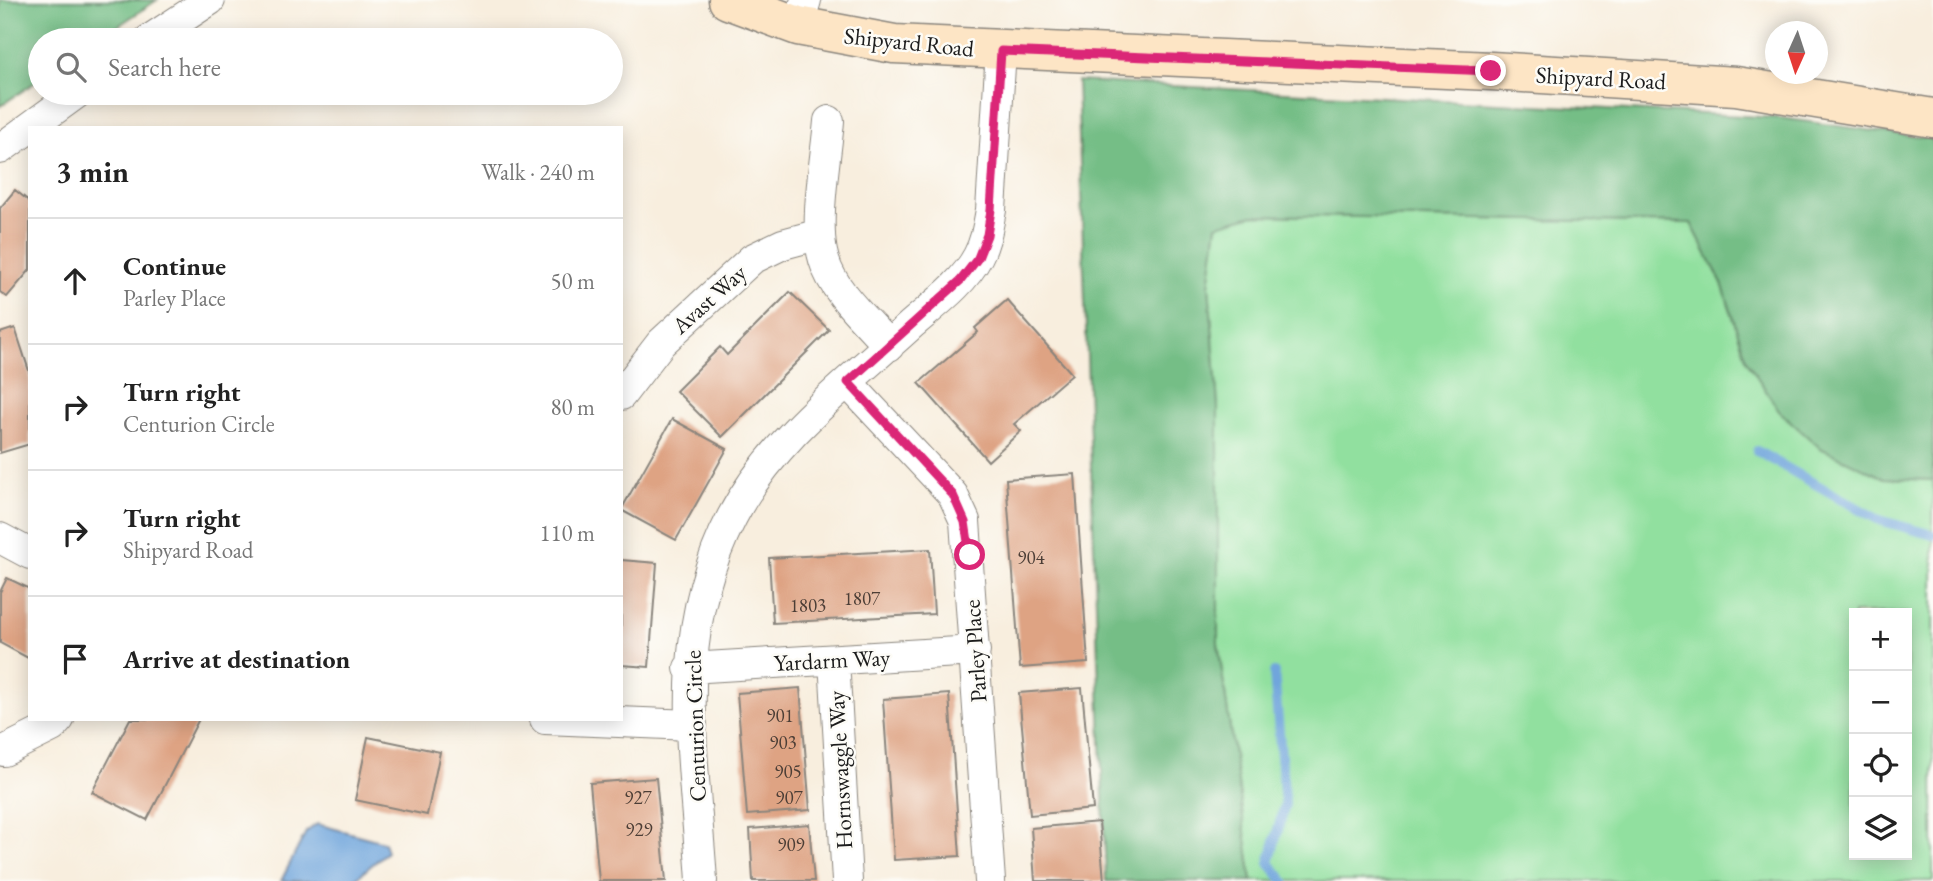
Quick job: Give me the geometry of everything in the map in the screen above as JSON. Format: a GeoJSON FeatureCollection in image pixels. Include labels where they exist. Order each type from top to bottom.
{"type":"FeatureCollection","features":[{"type":"Feature","properties":{"kind":"street"},"geometry":{"type":"LineString","coordinates":[[167,28],[210,0]]}},
{"type":"Feature","properties":{"kind":"street","name":"Shipyard Road"},"geometry":{"type":"LineString","coordinates":[[728,0],[802,13],[894,44],[1001,51],[1491,71],[1736,86],[1933,118]]}},
{"type":"Feature","properties":{"kind":"street","name":"Centurion Circle"},"geometry":{"type":"LineString","coordinates":[[702,881],[689,668],[702,592],[732,515],[770,460],[848,382],[961,280],[978,258],[987,235],[1001,51]]}},
{"type":"Feature","properties":{"kind":"street"},"geometry":{"type":"LineString","coordinates":[[38,126],[63,105]]}},
{"type":"Feature","properties":{"kind":"street"},"geometry":{"type":"LineString","coordinates":[[828,121],[820,234],[824,261],[835,282],[889,346]]}},
{"type":"Feature","properties":{"kind":"street"},"geometry":{"type":"LineString","coordinates":[[0,149],[27,135]]}},
{"type":"Feature","properties":{"kind":"street","name":"Avast Way"},"geometry":{"type":"LineString","coordinates":[[623,392],[661,343],[752,259],[783,244],[820,234]]}},
{"type":"Feature","properties":{"kind":"street","name":"Parley Place"},"geometry":{"type":"LineString","coordinates":[[848,382],[953,495],[960,508],[968,538],[990,881]]}},
{"type":"Feature","properties":{"kind":"street"},"geometry":{"type":"LineString","coordinates":[[0,538],[28,553]]}},
{"type":"Feature","properties":{"kind":"street","name":"Yardarm Way"},"geometry":{"type":"LineString","coordinates":[[689,668],[975,651]]}},
{"type":"Feature","properties":{"kind":"street","name":"Hornswaggle Way"},"geometry":{"type":"LineString","coordinates":[[834,660],[847,881]]}},
{"type":"Feature","properties":{"kind":"street"},"geometry":{"type":"LineString","coordinates":[[4,751],[58,721]]}},
{"type":"Feature","properties":{"kind":"street"},"geometry":{"type":"LineString","coordinates":[[604,721],[692,724]]}},
{"type":"Feature","properties":{"kind":"green space"},"geometry":{"type":"Polygon","coordinates":[[[0,0],[157,0],[115,28],[28,28],[28,87],[0,106],[0,0]]]}},
{"type":"Feature","properties":{"kind":"green space"},"geometry":{"type":"Polygon","coordinates":[[[1077,81],[1781,118],[1933,139],[1933,480],[1884,478],[1820,448],[1779,411],[1747,361],[1722,283],[1691,223],[1253,215],[1217,225],[1209,285],[1218,406],[1218,644],[1252,881],[1106,881],[1077,81]]]}},
{"type":"Feature","properties":{"kind":"green space"},"geometry":{"type":"Polygon","coordinates":[[[1253,215],[1691,223],[1722,283],[1747,361],[1884,478],[1933,480],[1933,881],[1252,881],[1218,644],[1218,406],[1209,285],[1217,225],[1253,215]]]}},
{"type":"Feature","properties":{"kind":"water"},"geometry":{"type":"Polygon","coordinates":[[[317,824],[384,842],[387,852],[353,881],[281,881],[306,832],[317,824]]]}},
{"type":"Feature","properties":{"kind":"building"},"geometry":{"type":"Polygon","coordinates":[[[15,190],[28,200],[28,272],[7,297],[0,292],[0,208],[15,190]]]}},
{"type":"Feature","properties":{"kind":"building"},"geometry":{"type":"Polygon","coordinates":[[[790,292],[829,330],[722,437],[676,391],[720,347],[727,355],[790,292]]]}},
{"type":"Feature","properties":{"kind":"building"},"geometry":{"type":"Polygon","coordinates":[[[1007,300],[1072,374],[1014,424],[1021,431],[988,461],[919,383],[978,332],[975,328],[1007,300]]]}},
{"type":"Feature","properties":{"kind":"building"},"geometry":{"type":"Polygon","coordinates":[[[15,328],[28,368],[28,445],[0,453],[0,333],[15,328]]]}},
{"type":"Feature","properties":{"kind":"building"},"geometry":{"type":"Polygon","coordinates":[[[672,419],[727,449],[676,540],[623,511],[623,506],[672,419]]]}},
{"type":"Feature","properties":{"kind":"building"},"geometry":{"type":"Polygon","coordinates":[[[1075,474],[1088,663],[1020,668],[1006,479],[1075,474]]]}},
{"type":"Feature","properties":{"kind":"building"},"geometry":{"type":"Polygon","coordinates":[[[930,549],[934,614],[773,623],[769,558],[930,549]]]}},
{"type":"Feature","properties":{"kind":"building"},"geometry":{"type":"Polygon","coordinates":[[[623,560],[657,563],[649,667],[623,665],[623,560]]]}},
{"type":"Feature","properties":{"kind":"building"},"geometry":{"type":"Polygon","coordinates":[[[7,578],[28,588],[28,658],[0,643],[0,592],[7,578]]]}},
{"type":"Feature","properties":{"kind":"building"},"geometry":{"type":"Polygon","coordinates":[[[800,688],[810,810],[747,815],[737,693],[800,688]]]}},
{"type":"Feature","properties":{"kind":"building"},"geometry":{"type":"Polygon","coordinates":[[[1082,688],[1093,809],[1030,815],[1019,693],[1082,688]]]}},
{"type":"Feature","properties":{"kind":"building"},"geometry":{"type":"Polygon","coordinates":[[[949,694],[960,856],[894,860],[883,699],[949,694]]]}},
{"type":"Feature","properties":{"kind":"building"},"geometry":{"type":"Polygon","coordinates":[[[129,721],[198,721],[147,820],[92,792],[129,721]]]}},
{"type":"Feature","properties":{"kind":"building"},"geometry":{"type":"Polygon","coordinates":[[[368,737],[440,752],[427,815],[355,800],[368,737]]]}},
{"type":"Feature","properties":{"kind":"building"},"geometry":{"type":"Polygon","coordinates":[[[656,778],[666,881],[599,881],[590,783],[656,778]]]}},
{"type":"Feature","properties":{"kind":"building"},"geometry":{"type":"Polygon","coordinates":[[[1099,822],[1104,881],[1035,881],[1031,828],[1099,822]]]}},
{"type":"Feature","properties":{"kind":"building"},"geometry":{"type":"Polygon","coordinates":[[[809,824],[814,881],[753,881],[750,829],[809,824]]]}},
{"type":"Feature","properties":{"kind":"waterway"},"geometry":{"type":"LineString","coordinates":[[1757,451],[1879,520],[1933,535]]}},
{"type":"Feature","properties":{"kind":"waterway"},"geometry":{"type":"LineString","coordinates":[[1274,673],[1285,804],[1269,863],[1284,881]]}},
{"type":"Feature","properties":{"kind":"route"},"geometry":{"type":"LineString","coordinates":[[970,555],[965,522],[953,495],[848,382],[961,280],[978,258],[987,235],[991,210],[1001,51],[1491,71]]}}]}
